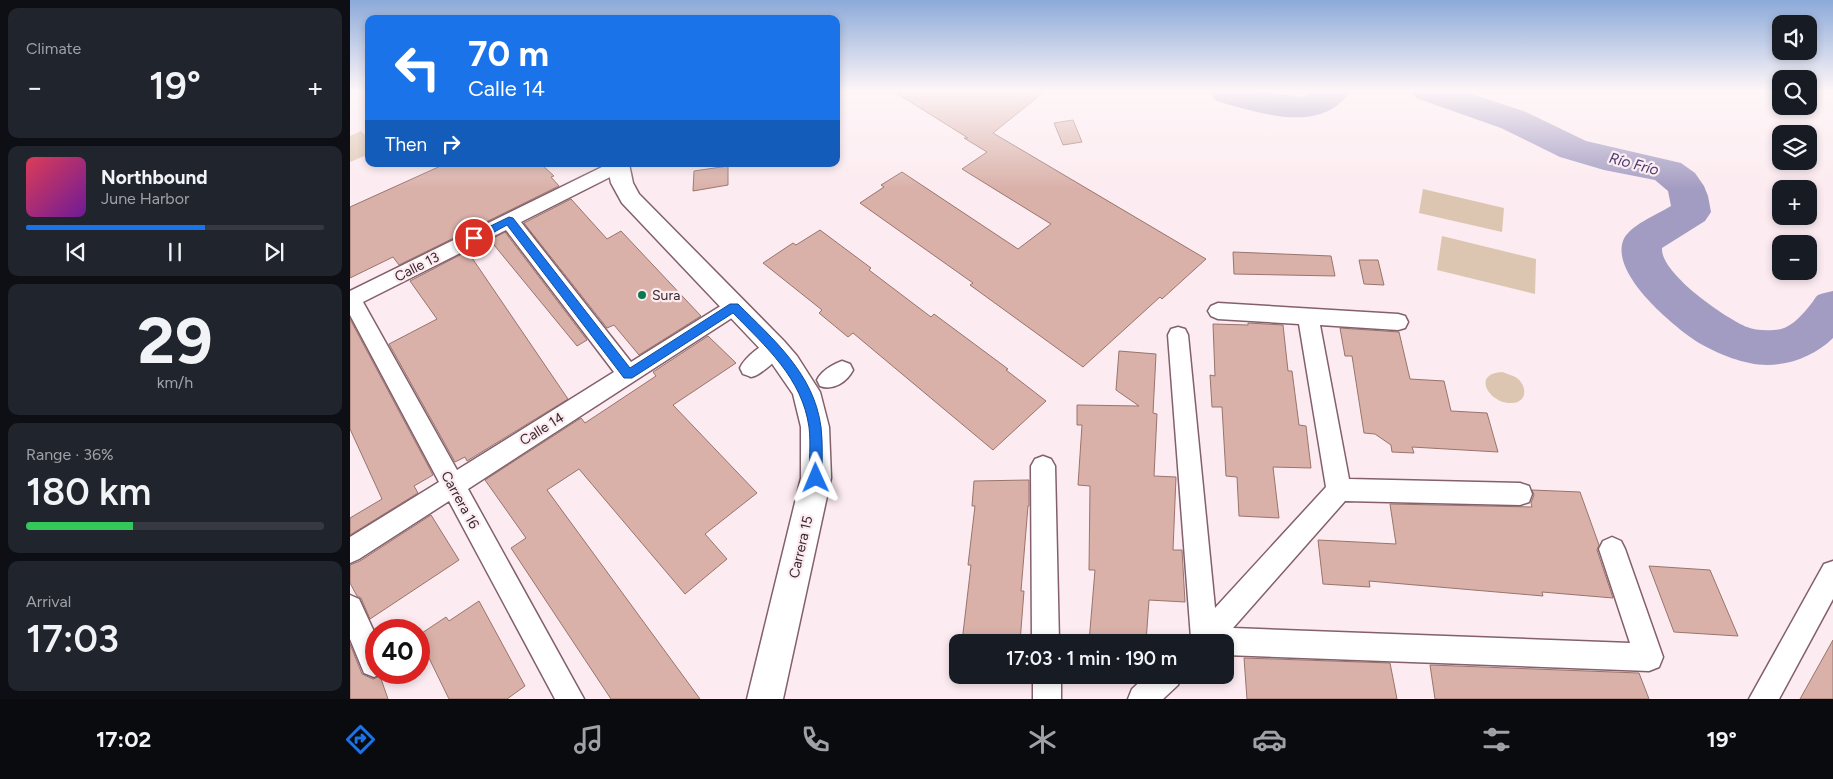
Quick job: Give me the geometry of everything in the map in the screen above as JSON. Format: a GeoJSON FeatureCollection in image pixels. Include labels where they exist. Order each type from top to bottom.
{"type":"FeatureCollection","features":[{"type":"Feature","properties":{"kind":"street","name":"Calle 13"},"geometry":{"type":"LineString","coordinates":[[351,300],[614,167]]}},
{"type":"Feature","properties":{"kind":"street","name":"Carrera 15"},"geometry":{"type":"LineString","coordinates":[[618,167],[622,183],[630,198],[775,348],[806,392],[815,427],[816,478],[764,699]]}},
{"type":"Feature","properties":{"kind":"street"},"geometry":{"type":"LineString","coordinates":[[509,220],[628,374]]}},
{"type":"Feature","properties":{"kind":"street","name":"Carrera 16"},"geometry":{"type":"LineString","coordinates":[[351,300],[570,699]]}},
{"type":"Feature","properties":{"kind":"street","name":"Calle 14"},"geometry":{"type":"LineString","coordinates":[[350,551],[734,307]]}},
{"type":"Feature","properties":{"kind":"street"},"geometry":{"type":"LineString","coordinates":[[1218,311],[1398,322]]}},
{"type":"Feature","properties":{"kind":"street"},"geometry":{"type":"LineString","coordinates":[[1308,317],[1339,490]]}},
{"type":"Feature","properties":{"kind":"street"},"geometry":{"type":"LineString","coordinates":[[1178,335],[1203,634]]}},
{"type":"Feature","properties":{"kind":"street"},"geometry":{"type":"LineString","coordinates":[[751,368],[775,348]]}},
{"type":"Feature","properties":{"kind":"street"},"geometry":{"type":"LineString","coordinates":[[1043,466],[1046,634]]}},
{"type":"Feature","properties":{"kind":"street"},"geometry":{"type":"LineString","coordinates":[[1211,634],[1339,490],[1520,494]]}},
{"type":"Feature","properties":{"kind":"street"},"geometry":{"type":"LineString","coordinates":[[1234,643],[1649,657],[1612,549]]}},
{"type":"Feature","properties":{"kind":"street"},"geometry":{"type":"LineString","coordinates":[[1763,699],[1833,573]]}},
{"type":"Feature","properties":{"kind":"street"},"geometry":{"type":"LineString","coordinates":[[353,625],[365,647]]}},
{"type":"Feature","properties":{"kind":"street"},"geometry":{"type":"LineString","coordinates":[[1047,684],[1047,699]]}},
{"type":"Feature","properties":{"kind":"street"},"geometry":{"type":"LineString","coordinates":[[1142,699],[1158,684]]}},
{"type":"Feature","properties":{"kind":"shaded area"},"geometry":{"type":"Polygon","coordinates":[[[361,131],[365,135],[365,156],[350,162],[350,136],[361,131]]]}},
{"type":"Feature","properties":{"kind":"shaded area"},"geometry":{"type":"Polygon","coordinates":[[[1423,189],[1504,208],[1502,232],[1419,213],[1423,189]]]}},
{"type":"Feature","properties":{"kind":"shaded area"},"geometry":{"type":"Polygon","coordinates":[[[1442,236],[1536,259],[1535,294],[1437,270],[1442,236]]]}},
{"type":"Feature","properties":{"kind":"shaded area"},"geometry":{"type":"Polygon","coordinates":[[[1502,372],[1517,378],[1523,385],[1524,393],[1521,400],[1512,403],[1504,402],[1491,395],[1487,389],[1487,378],[1492,374],[1502,372]]]}},
{"type":"Feature","properties":{"kind":"building"},"geometry":{"type":"Polygon","coordinates":[[[945,124],[1005,124],[993,133],[1206,259],[1162,299],[1160,297],[1083,367],[970,285],[973,283],[860,203],[884,187],[881,185],[902,172],[1018,249],[1051,224],[962,169],[987,152],[964,138],[968,138],[945,124]]]}},
{"type":"Feature","properties":{"kind":"building"},"geometry":{"type":"Polygon","coordinates":[[[1054,124],[1074,124],[1082,142],[1063,145],[1054,124]]]}},
{"type":"Feature","properties":{"kind":"building"},"geometry":{"type":"Polygon","coordinates":[[[438,167],[544,167],[554,176],[551,177],[559,186],[399,265],[393,257],[350,278],[350,207],[438,167]]]}},
{"type":"Feature","properties":{"kind":"building"},"geometry":{"type":"Polygon","coordinates":[[[728,167],[728,185],[693,191],[694,171],[728,167]]]}},
{"type":"Feature","properties":{"kind":"building"},"geometry":{"type":"Polygon","coordinates":[[[571,199],[607,239],[621,231],[701,316],[639,355],[614,325],[607,328],[524,223],[571,199]]]}},
{"type":"Feature","properties":{"kind":"building"},"geometry":{"type":"Polygon","coordinates":[[[820,230],[871,268],[869,270],[931,317],[934,314],[1008,369],[1006,370],[1046,401],[993,450],[853,333],[848,337],[819,313],[822,310],[763,263],[793,243],[796,245],[820,230]]]}},
{"type":"Feature","properties":{"kind":"building"},"geometry":{"type":"Polygon","coordinates":[[[505,232],[587,340],[577,346],[490,240],[505,232]]]}},
{"type":"Feature","properties":{"kind":"building"},"geometry":{"type":"Polygon","coordinates":[[[487,241],[470,255],[568,399],[467,461],[465,457],[455,462],[389,344],[437,319],[410,281],[487,241]]]}},
{"type":"Feature","properties":{"kind":"building"},"geometry":{"type":"Polygon","coordinates":[[[1233,252],[1331,256],[1335,276],[1234,274],[1233,252]]]}},
{"type":"Feature","properties":{"kind":"building"},"geometry":{"type":"Polygon","coordinates":[[[1359,260],[1378,260],[1384,285],[1364,284],[1359,260]]]}},
{"type":"Feature","properties":{"kind":"building"},"geometry":{"type":"Polygon","coordinates":[[[350,319],[433,475],[414,486],[418,493],[350,535],[350,518],[382,499],[350,429],[350,319]]]}},
{"type":"Feature","properties":{"kind":"building"},"geometry":{"type":"Polygon","coordinates":[[[1248,323],[1283,325],[1288,371],[1292,371],[1299,425],[1306,426],[1311,468],[1273,467],[1279,518],[1239,516],[1237,477],[1226,476],[1222,407],[1212,407],[1210,375],[1215,376],[1213,324],[1248,325],[1248,323]]]}},
{"type":"Feature","properties":{"kind":"building"},"geometry":{"type":"Polygon","coordinates":[[[1340,328],[1399,332],[1410,379],[1444,381],[1451,411],[1487,413],[1498,452],[1412,447],[1414,453],[1392,452],[1391,445],[1375,434],[1364,433],[1352,356],[1345,356],[1340,328]]]}},
{"type":"Feature","properties":{"kind":"building"},"geometry":{"type":"Polygon","coordinates":[[[708,336],[736,363],[673,405],[757,493],[705,534],[727,559],[685,594],[579,469],[547,490],[700,699],[611,699],[511,548],[526,538],[485,480],[581,418],[585,423],[656,376],[653,372],[708,336]]]}},
{"type":"Feature","properties":{"kind":"building"},"geometry":{"type":"Polygon","coordinates":[[[1119,351],[1156,354],[1153,413],[1157,414],[1154,476],[1176,477],[1173,550],[1182,550],[1185,602],[1149,600],[1147,634],[1090,634],[1095,570],[1089,570],[1090,486],[1078,485],[1082,425],[1077,425],[1077,405],[1139,406],[1116,390],[1119,351]]]}},
{"type":"Feature","properties":{"kind":"building"},"geometry":{"type":"Polygon","coordinates":[[[1029,480],[1029,506],[1021,591],[1024,591],[1021,634],[963,634],[971,565],[968,565],[975,506],[972,506],[974,481],[1029,480]]]}},
{"type":"Feature","properties":{"kind":"building"},"geometry":{"type":"Polygon","coordinates":[[[1532,490],[1580,492],[1599,545],[1597,550],[1613,598],[1542,592],[1543,596],[1369,581],[1370,587],[1323,584],[1318,540],[1396,544],[1390,504],[1532,507],[1531,503],[1534,495],[1532,490]]]}},
{"type":"Feature","properties":{"kind":"building"},"geometry":{"type":"Polygon","coordinates":[[[431,515],[459,560],[370,619],[361,598],[357,596],[350,583],[350,565],[360,561],[431,515]]]}},
{"type":"Feature","properties":{"kind":"building"},"geometry":{"type":"Polygon","coordinates":[[[1649,566],[1710,570],[1738,636],[1674,632],[1649,566]]]}},
{"type":"Feature","properties":{"kind":"building"},"geometry":{"type":"Polygon","coordinates":[[[479,601],[525,686],[507,699],[449,699],[430,660],[430,628],[446,617],[449,621],[479,601]]]}},
{"type":"Feature","properties":{"kind":"building"},"geometry":{"type":"Polygon","coordinates":[[[1833,640],[1833,699],[1800,699],[1833,640]]]}},
{"type":"Feature","properties":{"kind":"building"},"geometry":{"type":"Polygon","coordinates":[[[350,644],[362,674],[365,675],[365,684],[383,684],[388,699],[350,699],[350,644]]]}},
{"type":"Feature","properties":{"kind":"building"},"geometry":{"type":"Polygon","coordinates":[[[1244,658],[1390,663],[1397,699],[1247,699],[1244,658]]]}},
{"type":"Feature","properties":{"kind":"building"},"geometry":{"type":"Polygon","coordinates":[[[1430,665],[1639,673],[1649,699],[1435,699],[1430,665]]]}},
{"type":"Feature","properties":{"kind":"waterway","name":"Río Frío"},"geometry":{"type":"LineString","coordinates":[[1521,124],[1561,144],[1588,154],[1668,172],[1685,186],[1691,212],[1643,241],[1642,256],[1649,271],[1672,296],[1700,321],[1716,331],[1732,340],[1750,345],[1767,348],[1784,346],[1806,336],[1823,320],[1833,307]]}},
{"type":"Feature","properties":{"kind":"place","name":"Sura"},"geometry":{"type":"Point","coordinates":[642,295]}},
{"type":"Feature","properties":{"kind":"route"},"geometry":{"type":"LineString","coordinates":[[474,238],[509,220],[628,374],[734,307],[775,348],[806,392],[815,427],[816,478]]}}]}
